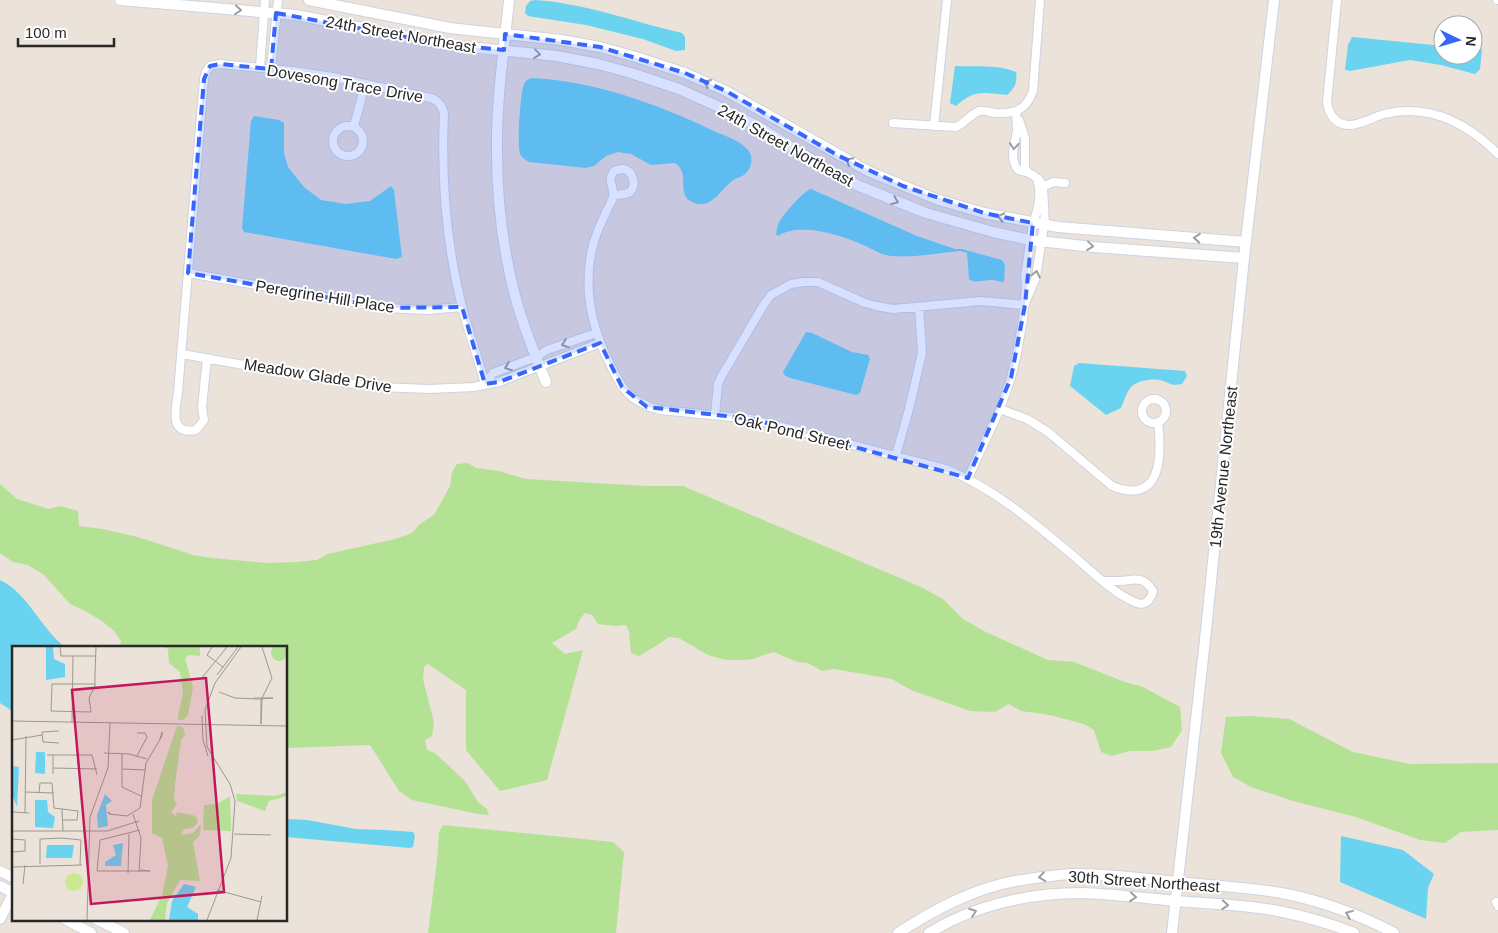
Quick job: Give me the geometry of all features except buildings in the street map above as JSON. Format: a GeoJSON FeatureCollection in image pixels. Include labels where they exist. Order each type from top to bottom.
{"type":"FeatureCollection","features":[{"type":"Feature","properties":{"kind":"street","name":"24th Street Northeast"},"geometry":{"type":"LineString","coordinates":[[120,0],[276,13],[346,24],[450,45],[557,56],[598,64],[679,89],[719,106],[759,127],[858,186],[926,213],[993,232],[1030,240],[1093,247],[1244,258]]}},
{"type":"Feature","properties":{"kind":"street"},"geometry":{"type":"LineString","coordinates":[[260,68],[265,0]]}},
{"type":"Feature","properties":{"kind":"street"},"geometry":{"type":"LineString","coordinates":[[271,68],[278,0]]}},
{"type":"Feature","properties":{"kind":"street","name":"24th Street Northeast"},"geometry":{"type":"LineString","coordinates":[[309,0],[442,26],[561,40],[600,47],[685,73],[726,91],[769,114],[837,155],[868,171],[936,199],[984,213],[1041,224],[1246,242]]}},
{"type":"Feature","properties":{"kind":"street"},"geometry":{"type":"LineString","coordinates":[[509,0],[497,152],[499,198],[514,292],[525,329],[546,382]]}},
{"type":"Feature","properties":{"kind":"street"},"geometry":{"type":"LineString","coordinates":[[934,126],[947,0]]}},
{"type":"Feature","properties":{"kind":"street"},"geometry":{"type":"LineString","coordinates":[[893,123],[956,127],[964,123],[973,114],[981,111],[996,113],[1016,112],[1021,109],[1029,100],[1032,91],[1040,0]]}},
{"type":"Feature","properties":{"kind":"street","name":"19th Avenue Northeast"},"geometry":{"type":"LineString","coordinates":[[1172,933],[1205,640],[1244,258],[1274,0]]}},
{"type":"Feature","properties":{"kind":"street"},"geometry":{"type":"LineString","coordinates":[[1337,0],[1327,102],[1330,115],[1334,119],[1340,123],[1354,125],[1385,114],[1418,112],[1447,117],[1481,138],[1498,154]]}},
{"type":"Feature","properties":{"kind":"street","name":"Dovesong Trace Drive"},"geometry":{"type":"LineString","coordinates":[[207,358],[202,407],[204,420],[196,430],[183,430],[175,420],[204,79],[210,66],[220,64],[271,68],[333,77],[438,100],[444,113],[444,196],[452,262],[462,307],[485,384]]}},
{"type":"Feature","properties":{"kind":"street"},"geometry":{"type":"LineString","coordinates":[[354,126],[365,85]]}},
{"type":"Feature","properties":{"kind":"street"},"geometry":{"type":"LineString","coordinates":[[1016,112],[1025,133],[1027,172]]}},
{"type":"Feature","properties":{"kind":"street"},"geometry":{"type":"LineString","coordinates":[[1016,112],[1017,128],[1013,146],[1014,161],[1018,170],[1027,172],[1037,179],[1043,187],[1042,241],[1036,277],[1025,306]]}},
{"type":"Feature","properties":{"kind":"street"},"geometry":{"type":"LineString","coordinates":[[344,126],[354,126],[363,138],[362,148],[354,155],[344,156],[333,146],[333,136],[344,126]]}},
{"type":"Feature","properties":{"kind":"street"},"geometry":{"type":"LineString","coordinates":[[1037,179],[1039,199],[1036,216],[1041,224]]}},
{"type":"Feature","properties":{"kind":"street"},"geometry":{"type":"LineString","coordinates":[[1043,187],[1053,182],[1065,182]]}},
{"type":"Feature","properties":{"kind":"street","name":"Oak Pond Street"},"geometry":{"type":"LineString","coordinates":[[614,195],[593,244],[588,283],[590,306],[600,343],[622,387],[634,399],[647,407],[660,410],[752,419],[946,469],[968,478],[1007,502],[1103,581],[1139,604],[1146,603],[1151,598],[1153,591],[1148,583],[1140,580],[1103,581]]}},
{"type":"Feature","properties":{"kind":"street"},"geometry":{"type":"LineString","coordinates":[[968,478],[1000,409],[1014,370],[1025,306],[1025,277],[1030,240],[1041,224]]}},
{"type":"Feature","properties":{"kind":"street","name":"Peregrine Hill Place"},"geometry":{"type":"LineString","coordinates":[[188,273],[387,308],[427,310],[462,307]]}},
{"type":"Feature","properties":{"kind":"street"},"geometry":{"type":"LineString","coordinates":[[715,415],[718,384],[721,377],[771,295],[792,284],[818,282],[876,306],[893,308],[981,301],[1025,306]]}},
{"type":"Feature","properties":{"kind":"street"},"geometry":{"type":"LineString","coordinates":[[896,455],[922,353],[919,307]]}},
{"type":"Feature","properties":{"kind":"street"},"geometry":{"type":"LineString","coordinates":[[538,362],[547,350],[596,333]]}},
{"type":"Feature","properties":{"kind":"street"},"geometry":{"type":"LineString","coordinates":[[485,384],[493,373],[538,362],[600,343]]}},
{"type":"Feature","properties":{"kind":"street","name":"Meadow Glade Drive"},"geometry":{"type":"LineString","coordinates":[[182,354],[346,383],[379,387],[429,389],[474,387],[485,384]]}},
{"type":"Feature","properties":{"kind":"street"},"geometry":{"type":"LineString","coordinates":[[1000,409],[1027,419],[1048,432],[1112,486],[1124,491],[1133,492],[1142,489],[1152,480],[1158,469],[1161,444],[1158,422]]}},
{"type":"Feature","properties":{"kind":"street"},"geometry":{"type":"LineString","coordinates":[[0,871],[12,877]]}},
{"type":"Feature","properties":{"kind":"street","name":"30th Street Northeast"},"geometry":{"type":"LineString","coordinates":[[898,933],[931,912],[987,888],[1014,881],[1072,874],[1256,889],[1288,894],[1327,905],[1384,927],[1394,933]]}},
{"type":"Feature","properties":{"kind":"street"},"geometry":{"type":"LineString","coordinates":[[0,886],[12,892]]}},
{"type":"Feature","properties":{"kind":"street","name":"30th Street Northeast"},"geometry":{"type":"LineString","coordinates":[[929,933],[967,914],[1021,899],[1052,895],[1092,894],[1241,906],[1277,911],[1324,922],[1354,933]]}},
{"type":"Feature","properties":{"kind":"street"},"geometry":{"type":"LineString","coordinates":[[0,919],[12,897]]}},
{"type":"Feature","properties":{"kind":"street"},"geometry":{"type":"LineString","coordinates":[[67,920],[92,933]]}},
{"type":"Feature","properties":{"kind":"street"},"geometry":{"type":"LineString","coordinates":[[98,920],[124,933]]}},
{"type":"Feature","properties":{"kind":"highlighted area"},"geometry":{"type":"Polygon","coordinates":[[[276,13],[450,45],[504,50],[505,34],[600,47],[685,73],[726,91],[837,155],[903,186],[984,213],[1033,223],[1025,305],[1011,378],[968,478],[752,419],[647,407],[622,387],[600,343],[499,382],[485,384],[462,307],[387,308],[188,273],[204,79],[210,66],[220,64],[271,69],[276,13]]]}},
{"type":"Feature","properties":{"kind":"green space"},"geometry":{"type":"Polygon","coordinates":[[[468,463],[476,468],[499,471],[526,479],[648,486],[683,486],[921,587],[943,599],[963,619],[984,631],[1048,660],[1074,662],[1143,687],[1180,707],[1182,730],[1171,747],[1153,751],[1129,751],[1112,756],[1101,752],[1094,730],[1084,724],[1050,715],[1021,711],[1009,704],[995,712],[970,711],[911,690],[892,679],[834,669],[822,671],[808,663],[797,662],[774,652],[754,659],[726,660],[708,655],[679,638],[669,637],[639,656],[631,653],[629,631],[626,625],[598,624],[592,615],[585,613],[576,629],[552,643],[565,654],[583,650],[547,780],[500,791],[466,750],[466,690],[428,664],[424,667],[423,679],[434,722],[432,736],[425,740],[427,750],[435,753],[465,781],[478,802],[487,809],[489,815],[478,814],[412,800],[399,791],[370,745],[288,748],[288,646],[120,646],[121,641],[114,631],[102,621],[70,604],[44,575],[28,565],[13,562],[0,553],[0,484],[17,499],[49,509],[60,506],[78,511],[79,526],[138,537],[193,555],[267,563],[296,562],[317,560],[328,554],[395,539],[412,533],[420,524],[434,515],[450,486],[452,472],[457,464],[468,463]]]}},
{"type":"Feature","properties":{"kind":"green space"},"geometry":{"type":"Polygon","coordinates":[[[1250,716],[1289,719],[1353,752],[1410,764],[1498,763],[1498,830],[1461,832],[1445,843],[1420,840],[1356,817],[1293,801],[1251,787],[1233,777],[1221,753],[1226,717],[1250,716]]]}},
{"type":"Feature","properties":{"kind":"green space"},"geometry":{"type":"Polygon","coordinates":[[[443,825],[613,842],[624,852],[616,933],[428,933],[439,832],[443,825]]]}},
{"type":"Feature","properties":{"kind":"water"},"geometry":{"type":"Polygon","coordinates":[[[535,0],[590,9],[682,33],[685,37],[685,50],[676,51],[643,39],[586,25],[528,16],[525,13],[526,6],[530,1],[535,0]]]}},
{"type":"Feature","properties":{"kind":"water"},"geometry":{"type":"Polygon","coordinates":[[[1352,37],[1433,45],[1433,64],[1410,60],[1350,71],[1345,70],[1348,45],[1352,37]]]}},
{"type":"Feature","properties":{"kind":"water"},"geometry":{"type":"Polygon","coordinates":[[[1441,65],[1480,65],[1480,69],[1475,74],[1441,65]]]}},
{"type":"Feature","properties":{"kind":"water"},"geometry":{"type":"Polygon","coordinates":[[[955,66],[1009,69],[1016,72],[1016,82],[1007,95],[980,93],[969,97],[956,106],[950,103],[955,66]]]}},
{"type":"Feature","properties":{"kind":"water"},"geometry":{"type":"Polygon","coordinates":[[[532,78],[579,84],[625,95],[648,103],[743,145],[751,155],[750,167],[745,174],[732,181],[710,202],[699,204],[692,202],[685,196],[682,172],[675,163],[651,165],[631,154],[618,152],[606,156],[594,166],[586,168],[529,162],[520,154],[519,130],[523,87],[526,81],[532,78]]]}},
{"type":"Feature","properties":{"kind":"water"},"geometry":{"type":"Polygon","coordinates":[[[254,116],[279,120],[284,123],[284,153],[288,167],[304,187],[321,200],[346,204],[370,201],[391,186],[394,190],[402,257],[396,259],[244,232],[242,228],[251,121],[254,116]]]}},
{"type":"Feature","properties":{"kind":"water"},"geometry":{"type":"Polygon","coordinates":[[[811,189],[917,236],[955,249],[962,249],[1002,260],[1005,265],[1004,282],[991,280],[977,282],[969,279],[967,253],[960,251],[917,256],[891,256],[832,234],[798,230],[778,236],[776,234],[777,228],[781,218],[799,198],[811,189]]]}},
{"type":"Feature","properties":{"kind":"water"},"geometry":{"type":"Polygon","coordinates":[[[806,332],[852,352],[868,355],[870,359],[860,393],[856,395],[784,375],[783,372],[806,332]]]}},
{"type":"Feature","properties":{"kind":"water"},"geometry":{"type":"Polygon","coordinates":[[[1079,363],[1185,371],[1187,376],[1182,384],[1178,385],[1155,380],[1147,380],[1135,384],[1129,391],[1121,408],[1106,415],[1070,386],[1074,366],[1079,363]]]}},
{"type":"Feature","properties":{"kind":"water"},"geometry":{"type":"Polygon","coordinates":[[[0,580],[10,586],[27,602],[48,630],[64,646],[12,646],[12,711],[0,703],[0,580]]]}},
{"type":"Feature","properties":{"kind":"water"},"geometry":{"type":"Polygon","coordinates":[[[288,819],[307,820],[356,829],[413,832],[415,836],[413,847],[288,837],[288,819]]]}},
{"type":"Feature","properties":{"kind":"water"},"geometry":{"type":"Polygon","coordinates":[[[1341,836],[1403,850],[1434,874],[1428,888],[1426,919],[1340,882],[1341,836]]]}}]}
